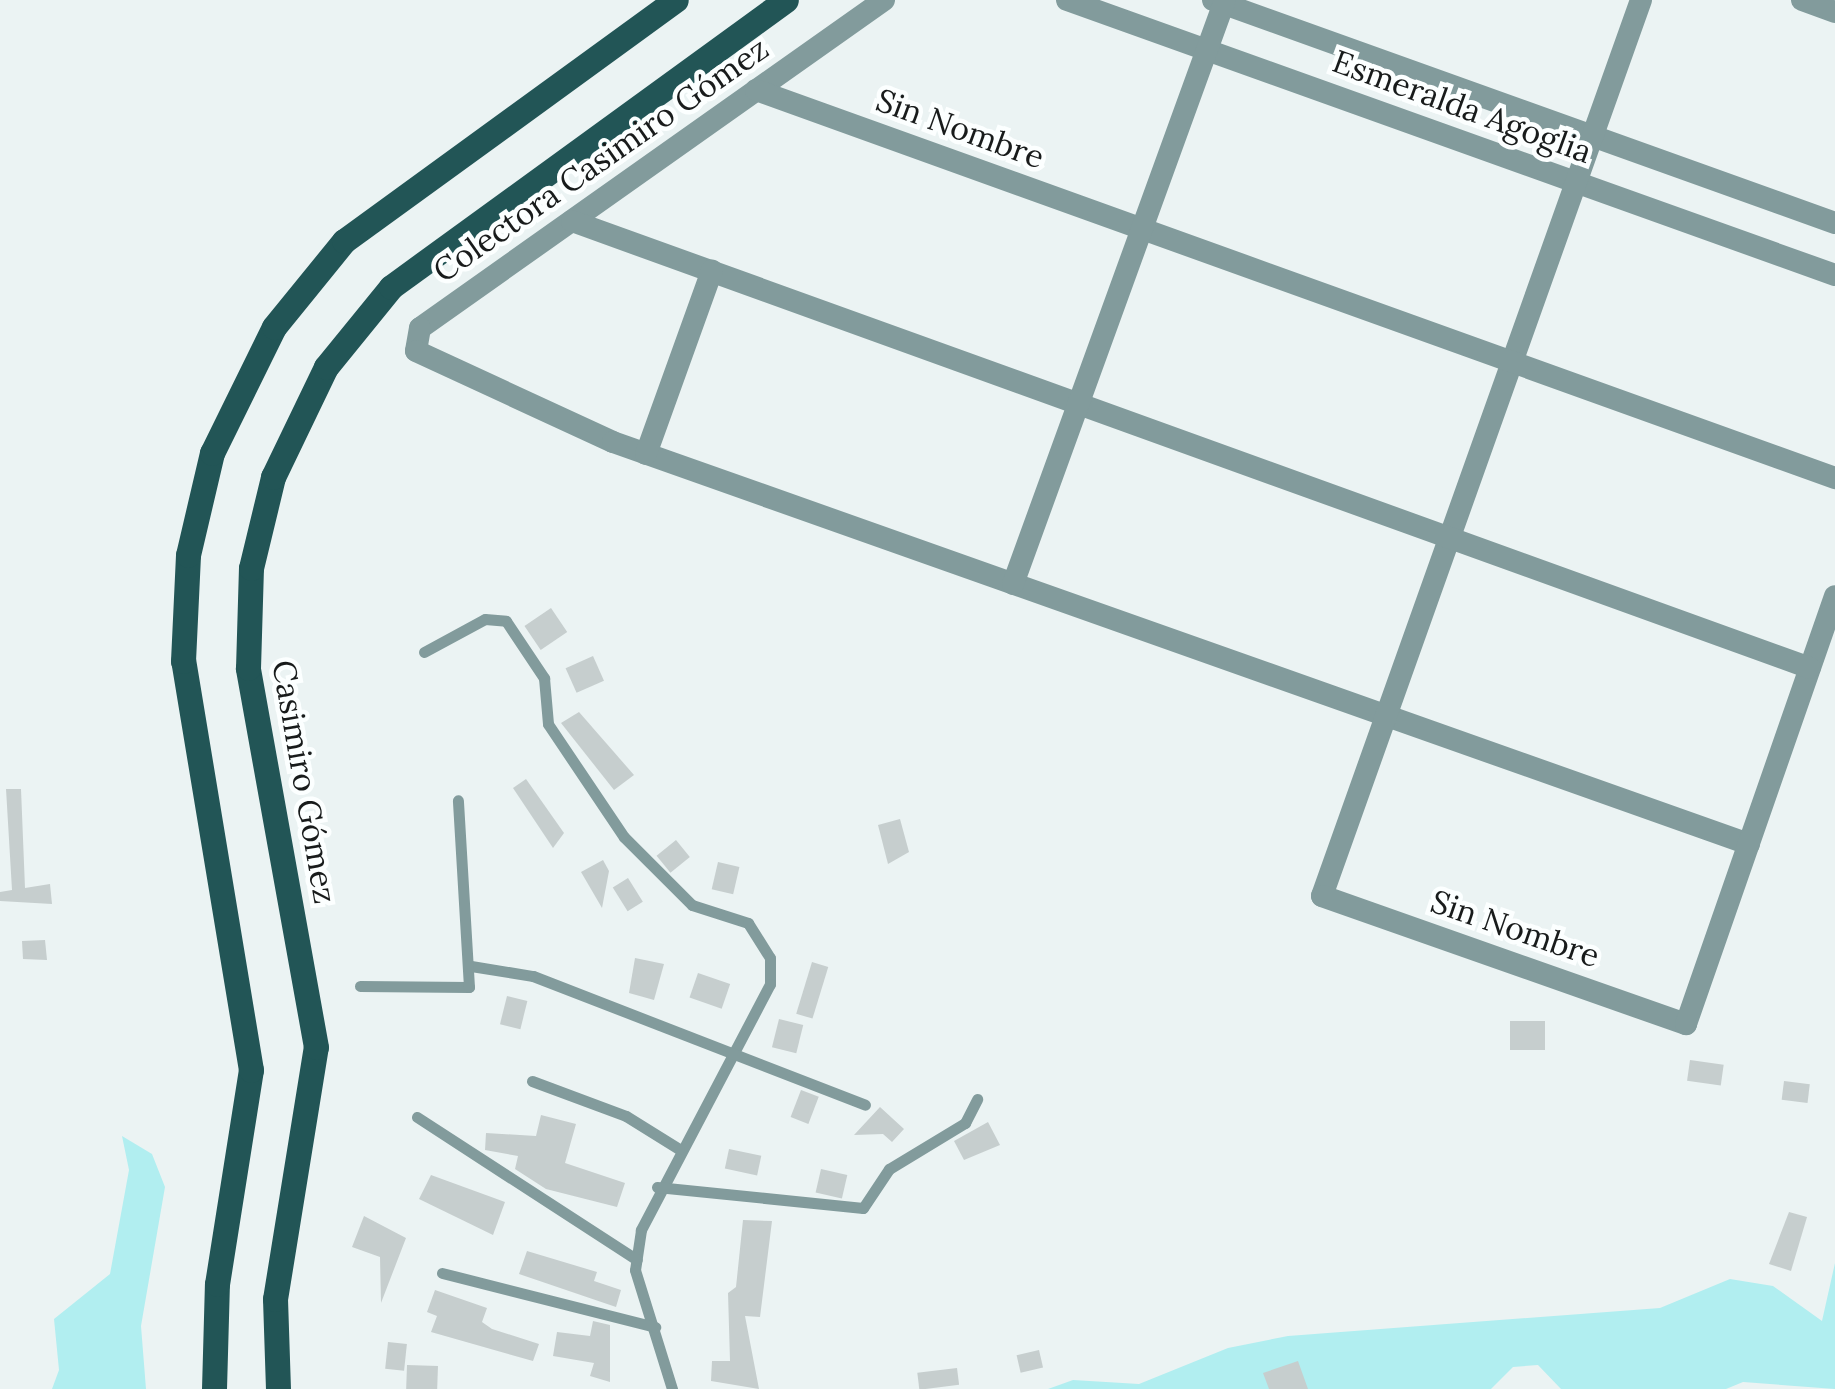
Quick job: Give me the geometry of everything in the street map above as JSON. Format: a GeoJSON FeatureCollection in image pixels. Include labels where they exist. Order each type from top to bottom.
{"type":"FeatureCollection","features":[{"type":"Feature","properties":{"kind":"main road"},"geometry":{"type":"LineString","coordinates":[[214,1389],[217,1284],[251,1070],[183,661],[188,555],[212,453],[274,328],[344,241],[676,0]]}},
{"type":"Feature","properties":{"kind":"main road","name":"Casimiro Gómez"},"geometry":{"type":"LineString","coordinates":[[278,1389],[275,1299],[311,1116],[316,1047],[248,668],[251,568],[273,477],[326,367],[391,288],[786,0]]}},
{"type":"Feature","properties":{"kind":"street","name":"Colectora Casimiro Gómez"},"geometry":{"type":"LineString","coordinates":[[646,454],[426,360],[414,345],[420,328],[884,0]]}},
{"type":"Feature","properties":{"kind":"street","name":"Esmeralda Agoglia"},"geometry":{"type":"LineString","coordinates":[[1067,0],[1835,275]]}},
{"type":"Feature","properties":{"kind":"street","name":"Sin Nombre"},"geometry":{"type":"LineString","coordinates":[[1641,0],[1322,896],[1686,1024],[1835,596]]}},
{"type":"Feature","properties":{"kind":"street"},"geometry":{"type":"LineString","coordinates":[[1802,0],[1835,12]]}},
{"type":"Feature","properties":{"kind":"street","name":"Esmeralda Agoglia"},"geometry":{"type":"LineString","coordinates":[[1220,1],[1835,223]]}},
{"type":"Feature","properties":{"kind":"street"},"geometry":{"type":"LineString","coordinates":[[1012,584],[1207,50],[1220,1]]}},
{"type":"Feature","properties":{"kind":"street","name":"Sin Nombre"},"geometry":{"type":"LineString","coordinates":[[756,90],[1835,478]]}},
{"type":"Feature","properties":{"kind":"street"},"geometry":{"type":"LineString","coordinates":[[572,220],[1810,668]]}},
{"type":"Feature","properties":{"kind":"street"},"geometry":{"type":"LineString","coordinates":[[712,271],[646,454],[1750,844]]}},
{"type":"Feature","properties":{"kind":"lane"},"geometry":{"type":"LineString","coordinates":[[424,652],[485,619],[506,620],[544,678],[548,724],[624,838],[664,886],[762,936],[770,984],[657,1187],[637,1260],[672,1389]]}},
{"type":"Feature","properties":{"kind":"lane"},"geometry":{"type":"LineString","coordinates":[[360,986],[469,987],[471,966],[458,800]]}},
{"type":"Feature","properties":{"kind":"lane"},"geometry":{"type":"LineString","coordinates":[[471,966],[534,976],[865,1105]]}},
{"type":"Feature","properties":{"kind":"lane"},"geometry":{"type":"LineString","coordinates":[[532,1082],[626,1116],[679,1149]]}},
{"type":"Feature","properties":{"kind":"lane"},"geometry":{"type":"LineString","coordinates":[[657,1187],[863,1208],[889,1170],[965,1124],[978,1099]]}},
{"type":"Feature","properties":{"kind":"lane"},"geometry":{"type":"LineString","coordinates":[[416,1117],[637,1260]]}},
{"type":"Feature","properties":{"kind":"lane"},"geometry":{"type":"LineString","coordinates":[[442,1273],[655,1327]]}},
{"type":"Feature","properties":{"kind":"shaded area"},"geometry":{"type":"Polygon","coordinates":[[[122,1136],[152,1154],[165,1187],[141,1326],[146,1389],[52,1389],[59,1370],[54,1319],[110,1274],[129,1170],[122,1136]]]}},
{"type":"Feature","properties":{"kind":"shaded area"},"geometry":{"type":"Polygon","coordinates":[[[1835,1263],[1835,1389],[1743,1382],[1726,1389],[1561,1389],[1538,1365],[1513,1367],[1491,1389],[1048,1389],[1073,1380],[1139,1384],[1228,1348],[1288,1336],[1660,1308],[1730,1279],[1773,1286],[1822,1321],[1835,1263]]]}},
{"type":"Feature","properties":{"kind":"building"},"geometry":{"type":"Polygon","coordinates":[[[551,608],[567,632],[541,650],[524,626],[551,608]]]}},
{"type":"Feature","properties":{"kind":"building"},"geometry":{"type":"Polygon","coordinates":[[[593,656],[604,681],[577,693],[566,668],[593,656]]]}},
{"type":"Feature","properties":{"kind":"building"},"geometry":{"type":"Polygon","coordinates":[[[579,712],[634,775],[614,790],[561,723],[579,712]]]}},
{"type":"Feature","properties":{"kind":"building"},"geometry":{"type":"Polygon","coordinates":[[[526,779],[564,833],[553,848],[513,788],[526,779]]]}},
{"type":"Feature","properties":{"kind":"building"},"geometry":{"type":"Polygon","coordinates":[[[6,789],[21,789],[25,888],[50,884],[52,904],[0,901],[0,892],[12,890],[6,789]]]}},
{"type":"Feature","properties":{"kind":"building"},"geometry":{"type":"Polygon","coordinates":[[[900,819],[909,852],[888,864],[878,825],[900,819]]]}},
{"type":"Feature","properties":{"kind":"building"},"geometry":{"type":"Polygon","coordinates":[[[676,840],[690,857],[670,873],[657,856],[676,840]]]}},
{"type":"Feature","properties":{"kind":"building"},"geometry":{"type":"Polygon","coordinates":[[[603,860],[609,871],[602,908],[581,872],[603,860]]]}},
{"type":"Feature","properties":{"kind":"building"},"geometry":{"type":"Polygon","coordinates":[[[718,862],[739,867],[733,894],[712,889],[718,862]]]}},
{"type":"Feature","properties":{"kind":"building"},"geometry":{"type":"Polygon","coordinates":[[[628,878],[643,902],[628,911],[613,888],[628,878]]]}},
{"type":"Feature","properties":{"kind":"building"},"geometry":{"type":"Polygon","coordinates":[[[45,940],[47,960],[23,959],[22,941],[45,940]]]}},
{"type":"Feature","properties":{"kind":"building"},"geometry":{"type":"Polygon","coordinates":[[[635,958],[664,964],[654,1000],[629,993],[635,958]]]}},
{"type":"Feature","properties":{"kind":"building"},"geometry":{"type":"Polygon","coordinates":[[[812,962],[828,967],[812,1019],[796,1014],[812,962]]]}},
{"type":"Feature","properties":{"kind":"building"},"geometry":{"type":"Polygon","coordinates":[[[698,973],[730,984],[722,1009],[690,998],[698,973]]]}},
{"type":"Feature","properties":{"kind":"building"},"geometry":{"type":"Polygon","coordinates":[[[507,996],[527,1001],[520,1029],[500,1024],[507,996]]]}},
{"type":"Feature","properties":{"kind":"building"},"geometry":{"type":"Polygon","coordinates":[[[779,1019],[803,1025],[796,1053],[772,1047],[779,1019]]]}},
{"type":"Feature","properties":{"kind":"building"},"geometry":{"type":"Polygon","coordinates":[[[1510,1021],[1545,1021],[1545,1050],[1510,1050],[1510,1021]]]}},
{"type":"Feature","properties":{"kind":"building"},"geometry":{"type":"Polygon","coordinates":[[[1690,1060],[1724,1065],[1721,1086],[1687,1081],[1690,1060]]]}},
{"type":"Feature","properties":{"kind":"building"},"geometry":{"type":"Polygon","coordinates":[[[1784,1081],[1810,1084],[1807,1103],[1782,1100],[1784,1081]]]}},
{"type":"Feature","properties":{"kind":"building"},"geometry":{"type":"Polygon","coordinates":[[[801,1090],[819,1097],[808,1124],[791,1117],[801,1090]]]}},
{"type":"Feature","properties":{"kind":"building"},"geometry":{"type":"Polygon","coordinates":[[[880,1107],[904,1129],[892,1142],[883,1134],[854,1135],[880,1107]]]}},
{"type":"Feature","properties":{"kind":"building"},"geometry":{"type":"Polygon","coordinates":[[[541,1115],[576,1124],[565,1163],[625,1183],[617,1207],[546,1189],[515,1169],[518,1156],[485,1150],[486,1133],[536,1136],[541,1115]]]}},
{"type":"Feature","properties":{"kind":"building"},"geometry":{"type":"Polygon","coordinates":[[[988,1122],[1000,1145],[964,1160],[954,1141],[988,1122]]]}},
{"type":"Feature","properties":{"kind":"building"},"geometry":{"type":"Polygon","coordinates":[[[729,1149],[761,1156],[757,1175],[725,1169],[729,1149]]]}},
{"type":"Feature","properties":{"kind":"building"},"geometry":{"type":"Polygon","coordinates":[[[821,1169],[847,1175],[842,1198],[816,1192],[821,1169]]]}},
{"type":"Feature","properties":{"kind":"building"},"geometry":{"type":"Polygon","coordinates":[[[431,1175],[505,1202],[493,1235],[419,1199],[431,1175]]]}},
{"type":"Feature","properties":{"kind":"building"},"geometry":{"type":"Polygon","coordinates":[[[1789,1212],[1807,1217],[1791,1271],[1769,1264],[1789,1212]]]}},
{"type":"Feature","properties":{"kind":"building"},"geometry":{"type":"Polygon","coordinates":[[[364,1216],[406,1238],[381,1303],[380,1257],[352,1247],[364,1216]]]}},
{"type":"Feature","properties":{"kind":"building"},"geometry":{"type":"Polygon","coordinates":[[[743,1220],[772,1221],[760,1317],[745,1316],[759,1389],[711,1381],[712,1361],[730,1361],[728,1293],[736,1287],[743,1220]]]}},
{"type":"Feature","properties":{"kind":"building"},"geometry":{"type":"Polygon","coordinates":[[[527,1251],[597,1272],[594,1281],[621,1290],[616,1307],[519,1274],[527,1251]]]}},
{"type":"Feature","properties":{"kind":"building"},"geometry":{"type":"Polygon","coordinates":[[[435,1290],[487,1308],[482,1322],[492,1329],[539,1344],[533,1361],[431,1332],[437,1316],[427,1312],[435,1290]]]}},
{"type":"Feature","properties":{"kind":"building"},"geometry":{"type":"Polygon","coordinates":[[[593,1321],[610,1325],[610,1382],[590,1376],[594,1363],[553,1356],[557,1332],[590,1336],[593,1321]]]}},
{"type":"Feature","properties":{"kind":"building"},"geometry":{"type":"Polygon","coordinates":[[[388,1342],[407,1344],[404,1371],[385,1369],[388,1342]]]}},
{"type":"Feature","properties":{"kind":"building"},"geometry":{"type":"Polygon","coordinates":[[[1039,1350],[1043,1368],[1021,1373],[1017,1355],[1039,1350]]]}},
{"type":"Feature","properties":{"kind":"building"},"geometry":{"type":"Polygon","coordinates":[[[1298,1361],[1308,1389],[1269,1389],[1263,1373],[1298,1361]]]}},
{"type":"Feature","properties":{"kind":"building"},"geometry":{"type":"Polygon","coordinates":[[[407,1365],[438,1366],[437,1389],[406,1389],[407,1365]]]}},
{"type":"Feature","properties":{"kind":"building"},"geometry":{"type":"Polygon","coordinates":[[[957,1368],[959,1385],[919,1389],[917,1373],[957,1368]]]}}]}
